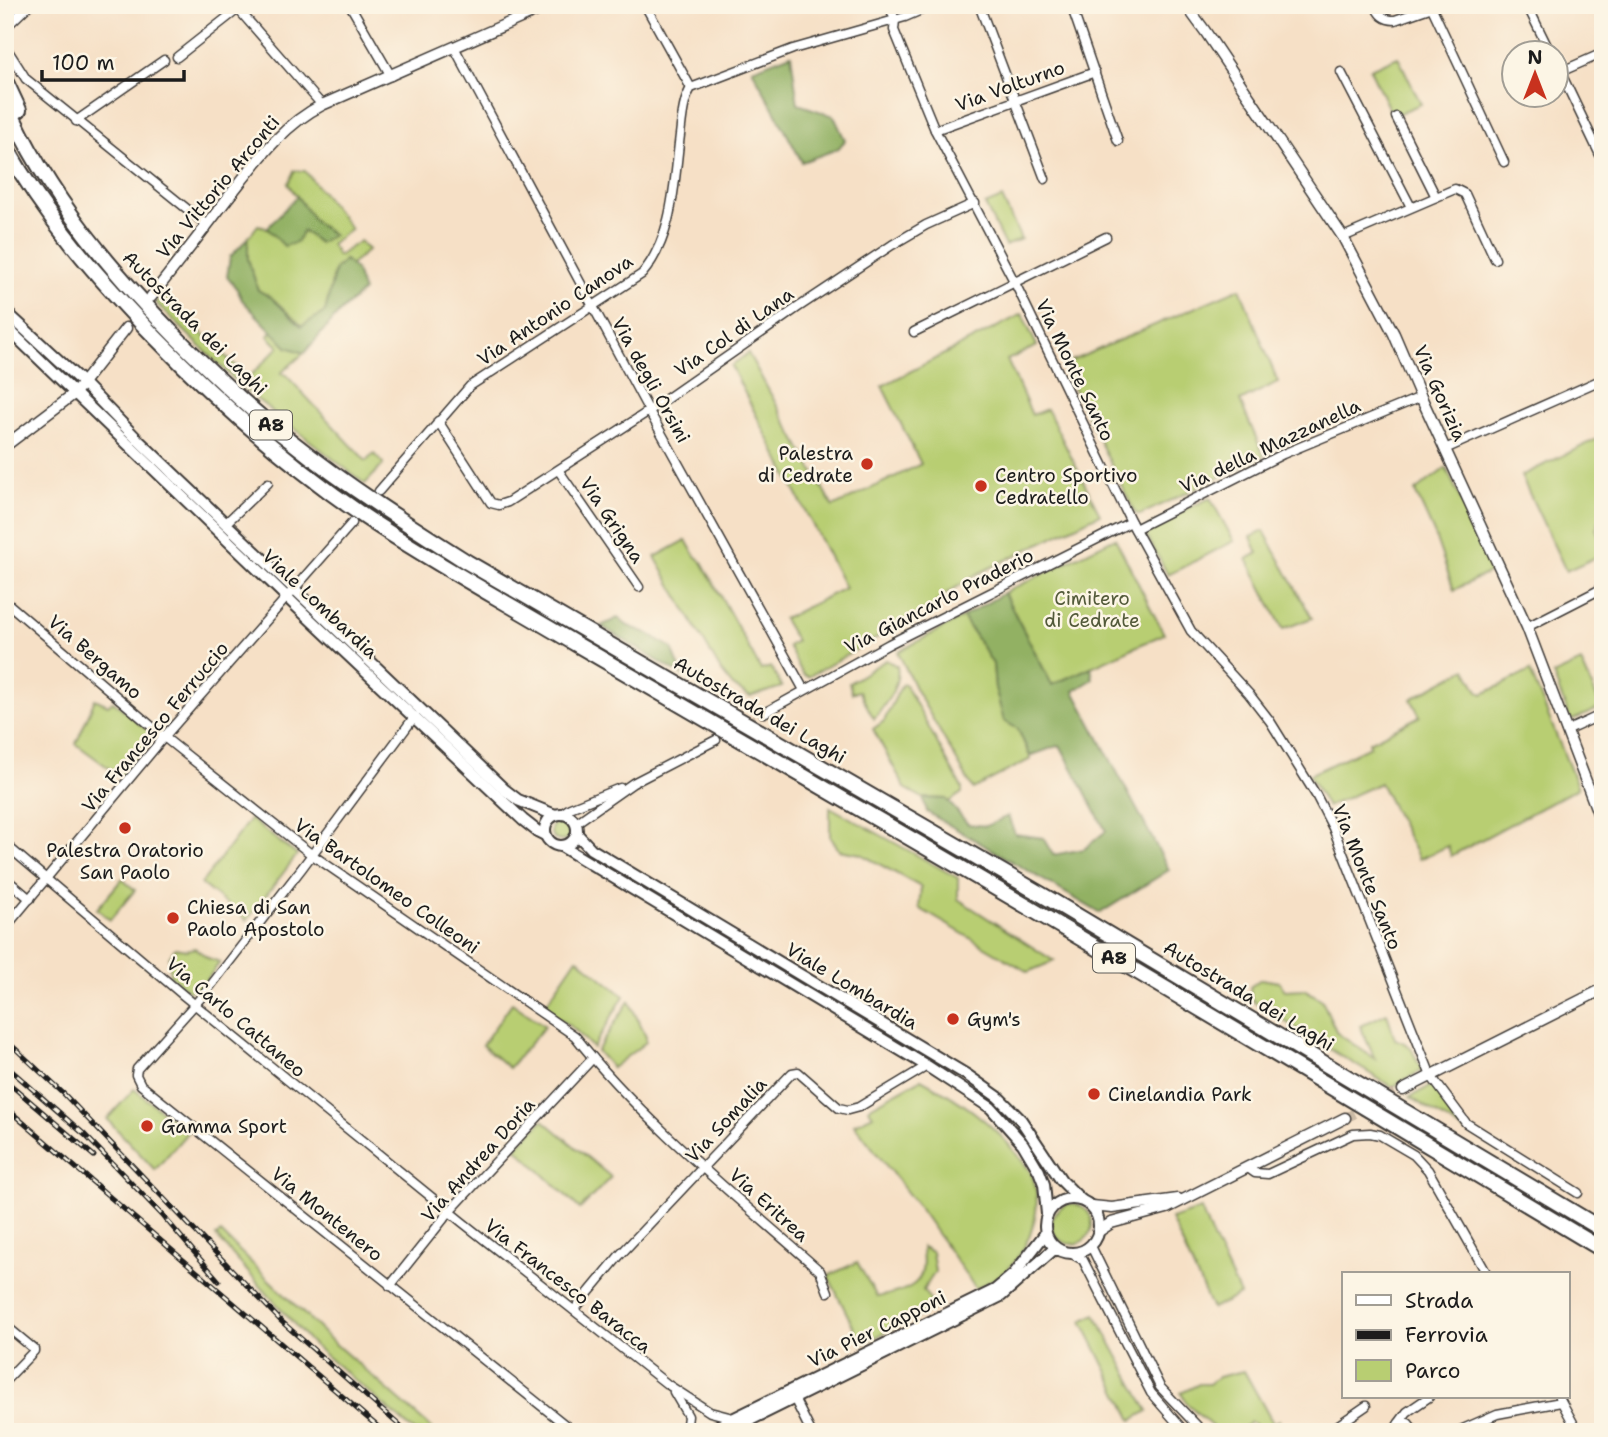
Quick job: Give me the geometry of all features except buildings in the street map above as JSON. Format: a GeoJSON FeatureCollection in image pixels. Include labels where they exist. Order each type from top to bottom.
{"type":"FeatureCollection","features":[{"type":"Feature","properties":{"kind":"highway"},"geometry":{"type":"LineString","coordinates":[[5,80],[55,180],[95,249]]}},
{"type":"Feature","properties":{"kind":"highway","name":"Autostrada dei Laghi"},"geometry":{"type":"LineString","coordinates":[[5,100],[47,182],[95,249],[155,316],[224,384],[291,441],[376,504],[467,562],[1051,900],[1603,1230]]}},
{"type":"Feature","properties":{"kind":"highway","name":"Autostrada dei Laghi"},"geometry":{"type":"LineString","coordinates":[[5,146],[30,190],[83,258],[183,366],[282,457],[366,518],[587,650],[1040,913],[1603,1250]]}},
{"type":"Feature","properties":{"kind":"main road","name":"Viale Lombardia"},"geometry":{"type":"LineString","coordinates":[[5,311],[83,383],[415,716],[523,820],[545,835]]}},
{"type":"Feature","properties":{"kind":"main road","name":"Viale Lombardia"},"geometry":{"type":"LineString","coordinates":[[5,326],[505,790],[518,800],[558,815]]}},
{"type":"Feature","properties":{"kind":"main road"},"geometry":{"type":"LineString","coordinates":[[558,815],[568,815],[576,829],[571,843],[561,846],[553,844],[545,835],[545,826],[558,815]]}},
{"type":"Feature","properties":{"kind":"main road","name":"Viale Lombardia"},"geometry":{"type":"LineString","coordinates":[[576,829],[591,849],[967,1075],[998,1097],[1021,1120],[1061,1180],[1081,1199]]}},
{"type":"Feature","properties":{"kind":"main road","name":"Viale Lombardia"},"geometry":{"type":"LineString","coordinates":[[561,846],[927,1066],[991,1108],[1016,1136],[1039,1171],[1044,1184],[1047,1214]]}},
{"type":"Feature","properties":{"kind":"main road"},"geometry":{"type":"LineString","coordinates":[[1071,1198],[1081,1199],[1092,1206],[1098,1215],[1099,1231],[1091,1245],[1078,1253],[1070,1253],[1058,1250],[1050,1243],[1044,1224],[1053,1206],[1061,1200],[1071,1198]]}},
{"type":"Feature","properties":{"kind":"main road","name":"Via Pier Capponi"},"geometry":{"type":"LineString","coordinates":[[726,1432],[995,1290],[1014,1274],[1045,1234]]}},
{"type":"Feature","properties":{"kind":"main road","name":"Via Pier Capponi"},"geometry":{"type":"LineString","coordinates":[[706,1432],[737,1425],[1001,1296],[1053,1250],[1058,1250]]}},
{"type":"Feature","properties":{"kind":"street"},"geometry":{"type":"LineString","coordinates":[[5,28],[29,5]]}},
{"type":"Feature","properties":{"kind":"street"},"geometry":{"type":"LineString","coordinates":[[350,5],[391,76]]}},
{"type":"Feature","properties":{"kind":"street","name":"Via Vittorio Arconti"},"geometry":{"type":"LineString","coordinates":[[151,297],[284,131],[301,117],[322,105],[550,5]]}},
{"type":"Feature","properties":{"kind":"street"},"geometry":{"type":"LineString","coordinates":[[645,5],[691,88],[793,49],[895,20],[933,5]]}},
{"type":"Feature","properties":{"kind":"street","name":"Via Monte Santo"},"geometry":{"type":"LineString","coordinates":[[889,5],[895,20],[894,30],[935,130],[975,203],[1133,525],[1191,631],[1270,721],[1333,828],[1431,1076],[1466,1123],[1578,1193]]}},
{"type":"Feature","properties":{"kind":"street"},"geometry":{"type":"LineString","coordinates":[[979,5],[1045,179]]}},
{"type":"Feature","properties":{"kind":"street"},"geometry":{"type":"LineString","coordinates":[[1071,5],[1118,141]]}},
{"type":"Feature","properties":{"kind":"street","name":"Via Gorizia"},"geometry":{"type":"LineString","coordinates":[[1186,5],[1343,237],[1394,334],[1527,627],[1603,827]]}},
{"type":"Feature","properties":{"kind":"street"},"geometry":{"type":"LineString","coordinates":[[1375,5],[1379,15],[1388,20],[1435,7],[1504,162]]}},
{"type":"Feature","properties":{"kind":"street"},"geometry":{"type":"LineString","coordinates":[[1527,5],[1543,38]]}},
{"type":"Feature","properties":{"kind":"street"},"geometry":{"type":"LineString","coordinates":[[177,57],[240,7],[322,105]]}},
{"type":"Feature","properties":{"kind":"street"},"geometry":{"type":"LineString","coordinates":[[5,46],[26,79],[207,225]]}},
{"type":"Feature","properties":{"kind":"street","name":"Via degli Orsini"},"geometry":{"type":"LineString","coordinates":[[454,47],[649,411],[804,690]]}},
{"type":"Feature","properties":{"kind":"street"},"geometry":{"type":"LineString","coordinates":[[1570,68],[1603,53]]}},
{"type":"Feature","properties":{"kind":"street"},"geometry":{"type":"LineString","coordinates":[[76,121],[164,60]]}},
{"type":"Feature","properties":{"kind":"street","name":"Via Volturno"},"geometry":{"type":"LineString","coordinates":[[935,130],[1095,72]]}},
{"type":"Feature","properties":{"kind":"street"},"geometry":{"type":"LineString","coordinates":[[1341,72],[1411,207]]}},
{"type":"Feature","properties":{"kind":"street","name":"Via Antonio Canova"},"geometry":{"type":"LineString","coordinates":[[379,491],[470,386],[642,274],[652,262],[667,226],[681,124],[687,94],[691,88]]}},
{"type":"Feature","properties":{"kind":"street"},"geometry":{"type":"LineString","coordinates":[[1570,93],[1603,161]]}},
{"type":"Feature","properties":{"kind":"street"},"geometry":{"type":"LineString","coordinates":[[1396,117],[1436,197]]}},
{"type":"Feature","properties":{"kind":"street"},"geometry":{"type":"LineString","coordinates":[[1343,237],[1455,189],[1465,194],[1495,259]]}},
{"type":"Feature","properties":{"kind":"street","name":"Via Col di Lana"},"geometry":{"type":"LineString","coordinates":[[438,421],[491,503],[499,505],[508,502],[649,411],[881,252],[926,225],[975,203]]}},
{"type":"Feature","properties":{"kind":"street","name":"Via Monte Santo"},"geometry":{"type":"LineString","coordinates":[[914,332],[1106,237]]}},
{"type":"Feature","properties":{"kind":"street"},"geometry":{"type":"LineString","coordinates":[[5,446],[75,393],[125,328]]}},
{"type":"Feature","properties":{"kind":"street"},"geometry":{"type":"LineString","coordinates":[[1445,449],[1603,379]]}},
{"type":"Feature","properties":{"kind":"street","name":"Via della Mazzanella"},"geometry":{"type":"LineString","coordinates":[[1133,525],[1283,454],[1421,397]]}},
{"type":"Feature","properties":{"kind":"street","name":"Via Grigna"},"geometry":{"type":"LineString","coordinates":[[559,471],[639,587]]}},
{"type":"Feature","properties":{"kind":"street"},"geometry":{"type":"LineString","coordinates":[[225,524],[268,483]]}},
{"type":"Feature","properties":{"kind":"street"},"geometry":{"type":"LineString","coordinates":[[290,593],[352,523]]}},
{"type":"Feature","properties":{"kind":"street","name":"Via Giancarlo Praderio"},"geometry":{"type":"LineString","coordinates":[[764,713],[1003,586],[1133,525]]}},
{"type":"Feature","properties":{"kind":"street"},"geometry":{"type":"LineString","coordinates":[[1527,627],[1603,588]]}},
{"type":"Feature","properties":{"kind":"street","name":"Via Francesco Ferruccio"},"geometry":{"type":"LineString","coordinates":[[5,928],[164,737],[290,593]]}},
{"type":"Feature","properties":{"kind":"street","name":"Via Bergamo"},"geometry":{"type":"LineString","coordinates":[[5,601],[164,737]]}},
{"type":"Feature","properties":{"kind":"street"},"geometry":{"type":"LineString","coordinates":[[1566,732],[1603,714]]}},
{"type":"Feature","properties":{"kind":"street"},"geometry":{"type":"LineString","coordinates":[[195,1004],[415,716]]}},
{"type":"Feature","properties":{"kind":"street","name":"Via Bartolomeo Colleoni"},"geometry":{"type":"LineString","coordinates":[[164,737],[312,854],[575,1036],[593,1058]]}},
{"type":"Feature","properties":{"kind":"street"},"geometry":{"type":"LineString","coordinates":[[558,815],[633,783],[716,740]]}},
{"type":"Feature","properties":{"kind":"street"},"geometry":{"type":"LineString","coordinates":[[576,829],[633,783]]}},
{"type":"Feature","properties":{"kind":"street","name":"Via Carlo Cattaneo"},"geometry":{"type":"LineString","coordinates":[[6,845],[449,1212]]}},
{"type":"Feature","properties":{"kind":"street"},"geometry":{"type":"LineString","coordinates":[[5,878],[30,899]]}},
{"type":"Feature","properties":{"kind":"street"},"geometry":{"type":"LineString","coordinates":[[1402,1090],[1603,989]]}},
{"type":"Feature","properties":{"kind":"street","name":"Via Montenero"},"geometry":{"type":"LineString","coordinates":[[195,1004],[137,1069],[136,1076],[141,1085],[574,1432]]}},
{"type":"Feature","properties":{"kind":"street","name":"Via Eritrea"},"geometry":{"type":"LineString","coordinates":[[593,1058],[704,1168],[820,1271],[828,1292]]}},
{"type":"Feature","properties":{"kind":"street","name":"Via Andrea Doria"},"geometry":{"type":"LineString","coordinates":[[390,1286],[449,1212],[593,1058]]}},
{"type":"Feature","properties":{"kind":"street","name":"Via Somalia"},"geometry":{"type":"LineString","coordinates":[[575,1309],[619,1256],[795,1071],[839,1108],[848,1110],[859,1107],[927,1066]]}},
{"type":"Feature","properties":{"kind":"street"},"geometry":{"type":"LineString","coordinates":[[1099,1231],[1111,1223],[1167,1208],[1182,1198],[1248,1168],[1345,1118]]}},
{"type":"Feature","properties":{"kind":"street"},"geometry":{"type":"LineString","coordinates":[[1248,1168],[1255,1173],[1268,1174],[1353,1134],[1380,1135],[1414,1155],[1428,1170],[1486,1272]]}},
{"type":"Feature","properties":{"kind":"street"},"geometry":{"type":"LineString","coordinates":[[1092,1206],[1112,1208],[1182,1198]]}},
{"type":"Feature","properties":{"kind":"street","name":"Via Francesco Baracca"},"geometry":{"type":"LineString","coordinates":[[449,1212],[667,1384],[710,1412],[737,1425]]}},
{"type":"Feature","properties":{"kind":"street"},"geometry":{"type":"LineString","coordinates":[[1091,1245],[1160,1387],[1203,1432]]}},
{"type":"Feature","properties":{"kind":"street"},"geometry":{"type":"LineString","coordinates":[[1070,1253],[1083,1259],[1151,1393],[1185,1432]]}},
{"type":"Feature","properties":{"kind":"street"},"geometry":{"type":"LineString","coordinates":[[5,1325],[34,1349],[5,1381]]}},
{"type":"Feature","properties":{"kind":"street","name":"Via Francesco Baracca"},"geometry":{"type":"LineString","coordinates":[[667,1384],[688,1416],[686,1432]]}},
{"type":"Feature","properties":{"kind":"street"},"geometry":{"type":"LineString","coordinates":[[793,1398],[811,1432]]}},
{"type":"Feature","properties":{"kind":"street"},"geometry":{"type":"LineString","coordinates":[[1393,1432],[1407,1412],[1428,1398]]}},
{"type":"Feature","properties":{"kind":"street"},"geometry":{"type":"LineString","coordinates":[[1456,1432],[1497,1413],[1560,1399],[1578,1432]]}},
{"type":"Feature","properties":{"kind":"street"},"geometry":{"type":"LineString","coordinates":[[1332,1432],[1344,1419],[1366,1406]]}},
{"type":"Feature","properties":{"kind":"street"},"geometry":{"type":"LineString","coordinates":[[1399,1423],[1408,1423],[1415,1432]]}},
{"type":"Feature","properties":{"kind":"green space"},"geometry":{"type":"Polygon","coordinates":[[[791,54],[798,104],[834,116],[845,140],[838,149],[802,162],[752,69],[791,54]]]}},
{"type":"Feature","properties":{"kind":"green space"},"geometry":{"type":"Polygon","coordinates":[[[1398,57],[1421,104],[1392,116],[1370,69],[1398,57]]]}},
{"type":"Feature","properties":{"kind":"green space"},"geometry":{"type":"Polygon","coordinates":[[[294,171],[305,171],[351,229],[331,244],[338,256],[360,241],[368,250],[351,265],[344,260],[332,277],[331,293],[325,312],[302,326],[272,298],[258,290],[248,259],[248,238],[258,225],[267,228],[285,246],[303,231],[332,235],[315,222],[288,184],[294,171]]]}},
{"type":"Feature","properties":{"kind":"green space"},"geometry":{"type":"Polygon","coordinates":[[[297,196],[315,222],[333,235],[319,243],[303,231],[296,243],[284,246],[267,228],[297,196]]]}},
{"type":"Feature","properties":{"kind":"green space"},"geometry":{"type":"Polygon","coordinates":[[[1002,198],[1021,239],[1005,246],[985,205],[1002,198]]]}},
{"type":"Feature","properties":{"kind":"green space"},"geometry":{"type":"Polygon","coordinates":[[[248,238],[248,259],[258,290],[272,298],[301,326],[325,312],[335,269],[345,260],[355,269],[363,291],[340,312],[304,353],[287,347],[242,300],[227,277],[230,257],[248,238]]]}},
{"type":"Feature","properties":{"kind":"green space"},"geometry":{"type":"Polygon","coordinates":[[[1240,288],[1278,382],[1240,401],[1264,456],[1140,515],[1135,513],[1065,371],[1069,362],[1240,288]]]}},
{"type":"Feature","properties":{"kind":"green space"},"geometry":{"type":"Polygon","coordinates":[[[162,294],[248,378],[279,347],[268,336],[274,330],[287,347],[304,353],[281,373],[286,375],[366,461],[374,454],[383,465],[365,484],[245,390],[156,303],[162,294]]]}},
{"type":"Feature","properties":{"kind":"green space","name":"Centro Sportivo Cedratello"},"geometry":{"type":"Polygon","coordinates":[[[1022,314],[1037,346],[1007,360],[1032,415],[1047,409],[1100,514],[971,577],[935,605],[808,677],[803,675],[788,646],[796,641],[783,619],[845,588],[731,366],[748,353],[833,507],[921,464],[882,386],[1022,314]]]}},
{"type":"Feature","properties":{"kind":"green space"},"geometry":{"type":"Polygon","coordinates":[[[1603,436],[1603,513],[1596,529],[1603,543],[1603,554],[1566,571],[1521,476],[1603,436]]]}},
{"type":"Feature","properties":{"kind":"green space"},"geometry":{"type":"Polygon","coordinates":[[[1446,468],[1494,570],[1454,590],[1434,533],[1415,491],[1446,468]]]}},
{"type":"Feature","properties":{"kind":"green space"},"geometry":{"type":"Polygon","coordinates":[[[1210,498],[1234,541],[1168,575],[1146,535],[1149,526],[1210,498]]]}},
{"type":"Feature","properties":{"kind":"green space"},"geometry":{"type":"Polygon","coordinates":[[[1264,531],[1312,618],[1283,629],[1247,559],[1258,553],[1251,537],[1264,531]]]}},
{"type":"Feature","properties":{"kind":"green space","name":"Cimitero di Cedrate"},"geometry":{"type":"Polygon","coordinates":[[[1115,538],[1164,634],[1052,685],[1004,593],[1115,538]]]}},
{"type":"Feature","properties":{"kind":"green space"},"geometry":{"type":"Polygon","coordinates":[[[686,540],[695,556],[702,562],[761,670],[771,667],[782,687],[750,697],[733,686],[721,671],[655,557],[686,540]]]}},
{"type":"Feature","properties":{"kind":"green space"},"geometry":{"type":"Polygon","coordinates":[[[1004,593],[1052,685],[1091,667],[1093,679],[1074,691],[1169,870],[1100,913],[927,812],[923,798],[946,799],[968,824],[986,826],[1008,816],[1015,834],[1043,838],[1053,855],[1084,849],[1106,831],[1060,745],[1030,756],[1018,729],[1004,721],[995,688],[993,664],[963,617],[1004,593]]]}},
{"type":"Feature","properties":{"kind":"green space"},"geometry":{"type":"Polygon","coordinates":[[[963,617],[993,664],[995,688],[1031,759],[973,789],[916,690],[898,652],[963,617]]]}},
{"type":"Feature","properties":{"kind":"green space"},"geometry":{"type":"Polygon","coordinates":[[[618,618],[628,626],[647,633],[672,648],[683,676],[601,626],[618,618]]]}},
{"type":"Feature","properties":{"kind":"green space"},"geometry":{"type":"Polygon","coordinates":[[[886,660],[897,666],[897,681],[874,719],[859,691],[852,693],[849,683],[886,660]]]}},
{"type":"Feature","properties":{"kind":"green space"},"geometry":{"type":"Polygon","coordinates":[[[1581,662],[1600,705],[1598,709],[1573,720],[1570,719],[1553,675],[1581,662]]]}},
{"type":"Feature","properties":{"kind":"green space"},"geometry":{"type":"Polygon","coordinates":[[[1466,669],[1478,691],[1483,694],[1530,671],[1578,788],[1451,856],[1448,846],[1419,859],[1380,783],[1327,807],[1309,775],[1370,746],[1369,742],[1420,716],[1411,699],[1466,669]]]}},
{"type":"Feature","properties":{"kind":"green space"},"geometry":{"type":"Polygon","coordinates":[[[902,684],[905,684],[962,788],[962,793],[949,802],[946,799],[923,798],[905,788],[873,729],[884,721],[902,684]]]}},
{"type":"Feature","properties":{"kind":"green space"},"geometry":{"type":"Polygon","coordinates":[[[95,699],[108,705],[113,701],[154,736],[121,777],[76,744],[95,699]]]}},
{"type":"Feature","properties":{"kind":"green space"},"geometry":{"type":"Polygon","coordinates":[[[830,807],[958,878],[958,899],[1054,961],[1028,972],[919,908],[921,887],[861,854],[839,850],[830,836],[830,807]]]}},
{"type":"Feature","properties":{"kind":"green space"},"geometry":{"type":"Polygon","coordinates":[[[250,819],[297,855],[247,920],[201,884],[250,819]]]}},
{"type":"Feature","properties":{"kind":"green space"},"geometry":{"type":"Polygon","coordinates":[[[561,821],[568,824],[571,831],[568,838],[561,841],[554,838],[551,831],[554,824],[561,821]]]}},
{"type":"Feature","properties":{"kind":"green space"},"geometry":{"type":"Polygon","coordinates":[[[122,879],[135,890],[110,920],[97,909],[122,879]]]}},
{"type":"Feature","properties":{"kind":"green space"},"geometry":{"type":"Polygon","coordinates":[[[175,948],[195,948],[208,958],[220,962],[200,989],[188,991],[170,975],[169,958],[175,948]]]}},
{"type":"Feature","properties":{"kind":"green space"},"geometry":{"type":"Polygon","coordinates":[[[577,958],[624,996],[593,1048],[574,1029],[543,1008],[577,958]]]}},
{"type":"Feature","properties":{"kind":"green space"},"geometry":{"type":"Polygon","coordinates":[[[1261,979],[1279,982],[1285,990],[1304,989],[1322,1000],[1337,1033],[1375,1059],[1360,1026],[1387,1013],[1395,1039],[1412,1049],[1424,1069],[1392,1087],[1255,1003],[1251,998],[1250,987],[1261,979]]]}},
{"type":"Feature","properties":{"kind":"green space"},"geometry":{"type":"Polygon","coordinates":[[[629,1001],[646,1042],[612,1068],[597,1051],[629,1001]]]}},
{"type":"Feature","properties":{"kind":"green space"},"geometry":{"type":"Polygon","coordinates":[[[512,1003],[545,1026],[509,1068],[482,1045],[512,1003]]]}},
{"type":"Feature","properties":{"kind":"green space"},"geometry":{"type":"Polygon","coordinates":[[[921,1079],[961,1103],[997,1132],[1031,1173],[1035,1185],[1036,1211],[1023,1249],[1005,1272],[976,1289],[920,1209],[854,1124],[873,1115],[868,1108],[921,1079]]]}},
{"type":"Feature","properties":{"kind":"green space"},"geometry":{"type":"Polygon","coordinates":[[[1432,1085],[1467,1133],[1410,1097],[1432,1085]]]}},
{"type":"Feature","properties":{"kind":"green space","name":"Gamma Sport"},"geometry":{"type":"Polygon","coordinates":[[[134,1089],[188,1132],[155,1170],[107,1119],[134,1089]]]}},
{"type":"Feature","properties":{"kind":"green space"},"geometry":{"type":"Polygon","coordinates":[[[543,1120],[611,1177],[580,1209],[516,1148],[543,1120]]]}},
{"type":"Feature","properties":{"kind":"green space"},"geometry":{"type":"Polygon","coordinates":[[[1072,1204],[1086,1210],[1092,1224],[1086,1238],[1072,1244],[1058,1238],[1052,1224],[1058,1210],[1072,1204]]]}},
{"type":"Feature","properties":{"kind":"green space"},"geometry":{"type":"Polygon","coordinates":[[[1201,1209],[1240,1295],[1212,1309],[1171,1219],[1201,1209]]]}},
{"type":"Feature","properties":{"kind":"green space"},"geometry":{"type":"Polygon","coordinates":[[[221,1233],[333,1342],[436,1432],[415,1432],[311,1343],[216,1236],[221,1233]]]}},
{"type":"Feature","properties":{"kind":"green space"},"geometry":{"type":"Polygon","coordinates":[[[922,1247],[932,1252],[935,1272],[923,1290],[936,1308],[862,1344],[828,1276],[857,1262],[877,1297],[898,1292],[911,1286],[920,1276],[923,1264],[922,1247]]]}},
{"type":"Feature","properties":{"kind":"green space"},"geometry":{"type":"Polygon","coordinates":[[[1095,1314],[1148,1411],[1132,1420],[1082,1321],[1095,1314]]]}},
{"type":"Feature","properties":{"kind":"green space"},"geometry":{"type":"Polygon","coordinates":[[[1244,1371],[1273,1423],[1279,1420],[1282,1432],[1266,1432],[1251,1422],[1237,1432],[1218,1432],[1187,1404],[1181,1393],[1199,1384],[1209,1384],[1218,1377],[1244,1371]]]}},
{"type":"Feature","properties":{"kind":"tunnel"},"geometry":{"type":"LineString","coordinates":[[727,733],[764,713]]}},
{"type":"Feature","properties":{"kind":"tunnel"},"geometry":{"type":"LineString","coordinates":[[1345,1118],[1403,1090]]}},
{"type":"Feature","properties":{"kind":"railway"},"geometry":{"type":"LineString","coordinates":[[5,1039],[64,1094],[280,1320],[407,1432]]}},
{"type":"Feature","properties":{"kind":"railway"},"geometry":{"type":"LineString","coordinates":[[5,1065],[85,1135],[163,1216],[219,1281]]}},
{"type":"Feature","properties":{"kind":"railway"},"geometry":{"type":"LineString","coordinates":[[5,1080],[94,1156]]}},
{"type":"Feature","properties":{"kind":"railway"},"geometry":{"type":"LineString","coordinates":[[5,1107],[384,1432]]}},
{"type":"Feature","properties":{"kind":"place","name":"Palestra di Cedrate"},"geometry":{"type":"Point","coordinates":[867,464]}},
{"type":"Feature","properties":{"kind":"place","name":"Centro Sportivo Cedratello"},"geometry":{"type":"Point","coordinates":[981,486]}},
{"type":"Feature","properties":{"kind":"place","name":"Palestra Oratorio San Paolo"},"geometry":{"type":"Point","coordinates":[125,828]}},
{"type":"Feature","properties":{"kind":"place","name":"Chiesa di San Paolo Apostolo"},"geometry":{"type":"Point","coordinates":[173,918]}},
{"type":"Feature","properties":{"kind":"place","name":"Gym's"},"geometry":{"type":"Point","coordinates":[953,1019]}},
{"type":"Feature","properties":{"kind":"place","name":"Cinelandia Park"},"geometry":{"type":"Point","coordinates":[1094,1094]}},
{"type":"Feature","properties":{"kind":"place","name":"Gamma Sport"},"geometry":{"type":"Point","coordinates":[147,1126]}}]}
